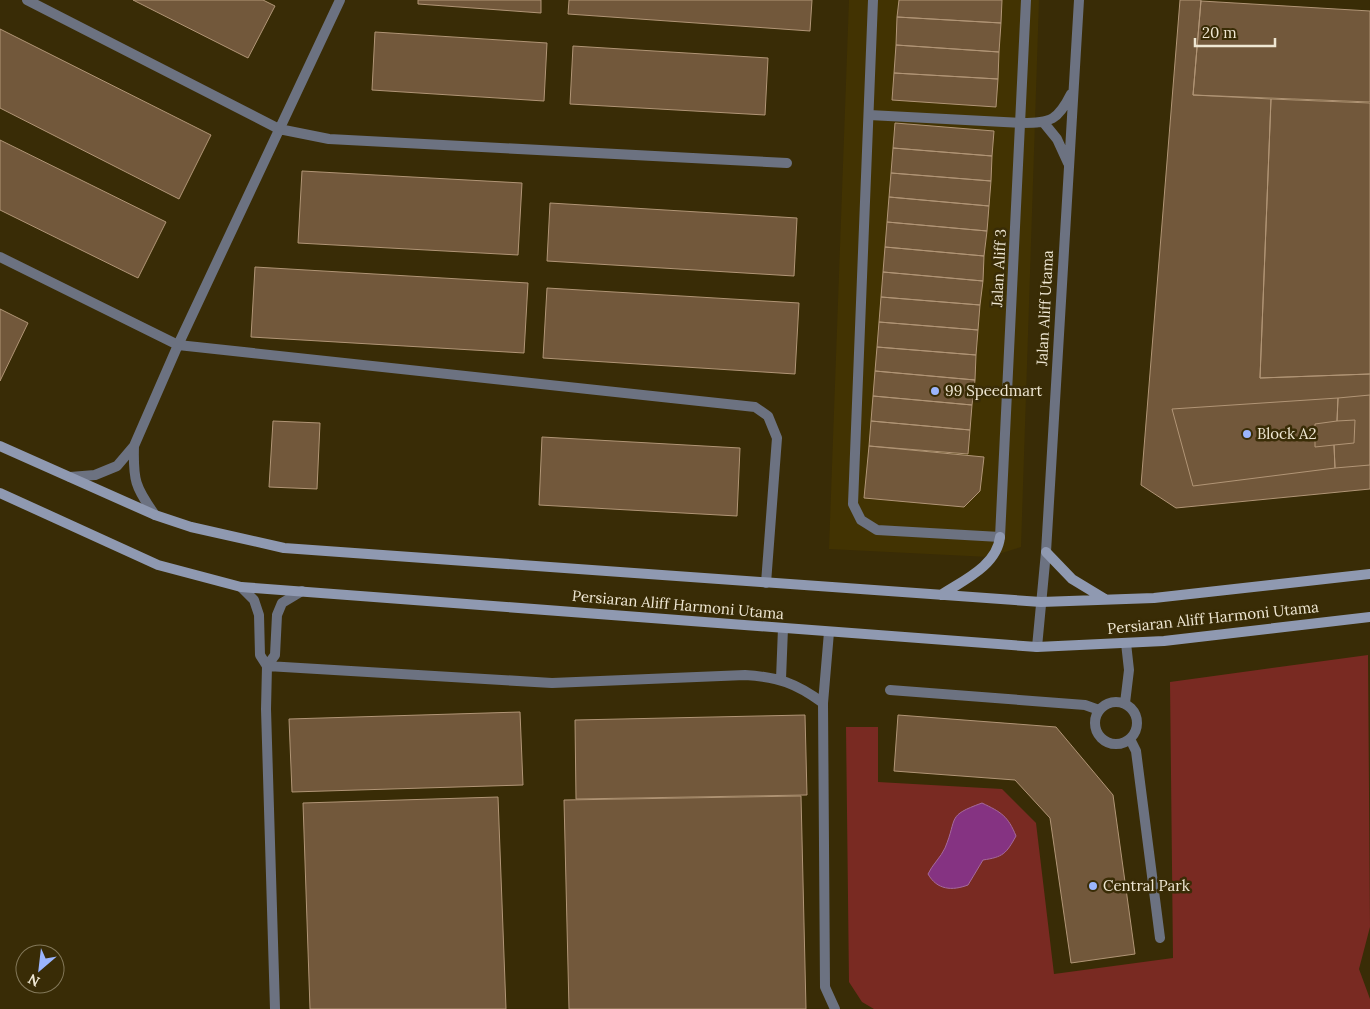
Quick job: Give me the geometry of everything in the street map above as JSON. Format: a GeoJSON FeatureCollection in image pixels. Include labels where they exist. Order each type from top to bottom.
{"type":"FeatureCollection","features":[{"type":"Feature","properties":{"kind":"street"},"geometry":{"type":"LineString","coordinates":[[27,0],[280,129],[330,139],[787,163]]}},
{"type":"Feature","properties":{"kind":"street"},"geometry":{"type":"LineString","coordinates":[[70,477],[95,475],[116,466],[134,446],[178,345],[340,0]]}},
{"type":"Feature","properties":{"kind":"street"},"geometry":{"type":"LineString","coordinates":[[873,0],[853,504],[861,520],[877,530],[1000,537],[999,544],[989,562],[941,595]]}},
{"type":"Feature","properties":{"kind":"street","name":"Jalan Aliff 3"},"geometry":{"type":"LineString","coordinates":[[1000,537],[1022,123],[1026,0]]}},
{"type":"Feature","properties":{"kind":"street","name":"Jalan Aliff Utama"},"geometry":{"type":"LineString","coordinates":[[1038,647],[1046,552],[1079,0]]}},
{"type":"Feature","properties":{"kind":"street"},"geometry":{"type":"LineString","coordinates":[[869,115],[1044,123],[1056,117],[1063,110],[1074,89]]}},
{"type":"Feature","properties":{"kind":"street"},"geometry":{"type":"LineString","coordinates":[[1044,123],[1057,139],[1069,164]]}},
{"type":"Feature","properties":{"kind":"street"},"geometry":{"type":"LineString","coordinates":[[0,257],[178,345],[755,407],[768,416],[777,438],[766,583]]}},
{"type":"Feature","properties":{"kind":"street","name":"Persiaran Aliff Harmoni Utama"},"geometry":{"type":"LineString","coordinates":[[0,446],[155,515],[191,527],[284,548],[1042,602],[1154,598],[1370,574]]}},
{"type":"Feature","properties":{"kind":"street"},"geometry":{"type":"LineString","coordinates":[[134,446],[133,476],[143,498],[155,515]]}},
{"type":"Feature","properties":{"kind":"street","name":"Persiaran Aliff Harmoni Utama"},"geometry":{"type":"LineString","coordinates":[[0,493],[158,565],[241,587],[1038,647],[1164,641],[1370,617]]}},
{"type":"Feature","properties":{"kind":"street"},"geometry":{"type":"LineString","coordinates":[[1046,552],[1072,580],[1106,600]]}},
{"type":"Feature","properties":{"kind":"street"},"geometry":{"type":"LineString","coordinates":[[241,587],[254,600],[259,615],[260,655],[267,666],[266,709],[275,1009]]}},
{"type":"Feature","properties":{"kind":"street"},"geometry":{"type":"LineString","coordinates":[[267,666],[275,655],[278,615],[282,603],[302,591]]}},
{"type":"Feature","properties":{"kind":"street"},"geometry":{"type":"LineString","coordinates":[[781,679],[783,628]]}},
{"type":"Feature","properties":{"kind":"street"},"geometry":{"type":"LineString","coordinates":[[829,632],[823,703],[825,987],[835,1009]]}},
{"type":"Feature","properties":{"kind":"street"},"geometry":{"type":"LineString","coordinates":[[1125,703],[1129,670],[1126,643]]}},
{"type":"Feature","properties":{"kind":"street"},"geometry":{"type":"LineString","coordinates":[[267,666],[552,683],[745,675],[781,679],[809,693],[823,703]]}},
{"type":"Feature","properties":{"kind":"street"},"geometry":{"type":"LineString","coordinates":[[890,690],[1085,705],[1099,710]]}},
{"type":"Feature","properties":{"kind":"street"},"geometry":{"type":"LineString","coordinates":[[1111,702],[1125,703],[1134,711],[1137,723],[1130,739],[1117,744],[1104,740],[1096,729],[1096,716],[1099,710],[1111,702]]}},
{"type":"Feature","properties":{"kind":"street"},"geometry":{"type":"LineString","coordinates":[[1130,739],[1136,751],[1160,938]]}},
{"type":"Feature","properties":{"kind":"shaded area"},"geometry":{"type":"Polygon","coordinates":[[[849,0],[1039,0],[1021,547],[989,557],[829,549],[849,0]]]}},
{"type":"Feature","properties":{"kind":"shaded area"},"geometry":{"type":"Polygon","coordinates":[[[1368,655],[1370,927],[1359,969],[1370,999],[1370,1009],[874,1009],[862,1002],[849,982],[846,727],[878,727],[878,782],[1002,789],[1036,823],[1054,974],[1173,958],[1170,682],[1368,655]]]}},
{"type":"Feature","properties":{"kind":"shaded area"},"geometry":{"type":"Polygon","coordinates":[[[982,803],[1003,815],[1016,836],[1003,854],[995,858],[983,860],[968,885],[956,888],[940,886],[928,874],[945,848],[955,819],[963,811],[982,803]]]}},
{"type":"Feature","properties":{"kind":"building"},"geometry":{"type":"Polygon","coordinates":[[[133,0],[263,0],[275,6],[248,58],[133,0]]]}},
{"type":"Feature","properties":{"kind":"building"},"geometry":{"type":"Polygon","coordinates":[[[418,0],[541,0],[541,13],[418,4],[418,0]]]}},
{"type":"Feature","properties":{"kind":"building"},"geometry":{"type":"Polygon","coordinates":[[[569,0],[812,0],[810,31],[568,14],[569,0]]]}},
{"type":"Feature","properties":{"kind":"building"},"geometry":{"type":"Polygon","coordinates":[[[899,0],[1002,0],[1001,23],[897,17],[899,0]]]}},
{"type":"Feature","properties":{"kind":"building"},"geometry":{"type":"Polygon","coordinates":[[[1180,0],[1201,0],[1193,95],[1271,99],[1260,378],[1370,374],[1370,489],[1176,508],[1141,485],[1180,0]]]}},
{"type":"Feature","properties":{"kind":"building"},"geometry":{"type":"Polygon","coordinates":[[[1201,1],[1370,11],[1370,102],[1193,95],[1201,1]]]}},
{"type":"Feature","properties":{"kind":"building"},"geometry":{"type":"Polygon","coordinates":[[[897,17],[1001,23],[999,52],[896,45],[897,17]]]}},
{"type":"Feature","properties":{"kind":"building"},"geometry":{"type":"Polygon","coordinates":[[[0,29],[211,135],[179,199],[0,108],[0,29]]]}},
{"type":"Feature","properties":{"kind":"building"},"geometry":{"type":"Polygon","coordinates":[[[375,32],[547,43],[544,101],[372,90],[375,32]]]}},
{"type":"Feature","properties":{"kind":"building"},"geometry":{"type":"Polygon","coordinates":[[[896,45],[999,52],[998,79],[894,73],[896,45]]]}},
{"type":"Feature","properties":{"kind":"building"},"geometry":{"type":"Polygon","coordinates":[[[573,46],[768,58],[765,115],[570,104],[573,46]]]}},
{"type":"Feature","properties":{"kind":"building"},"geometry":{"type":"Polygon","coordinates":[[[894,73],[998,79],[996,107],[892,100],[894,73]]]}},
{"type":"Feature","properties":{"kind":"building"},"geometry":{"type":"Polygon","coordinates":[[[1271,99],[1370,103],[1370,374],[1260,378],[1271,99]]]}},
{"type":"Feature","properties":{"kind":"building"},"geometry":{"type":"Polygon","coordinates":[[[895,123],[994,131],[992,156],[893,148],[895,123]]]}},
{"type":"Feature","properties":{"kind":"building"},"geometry":{"type":"Polygon","coordinates":[[[0,140],[166,222],[138,278],[0,210],[0,140]]]}},
{"type":"Feature","properties":{"kind":"building"},"geometry":{"type":"Polygon","coordinates":[[[893,148],[992,156],[991,181],[891,173],[893,148]]]}},
{"type":"Feature","properties":{"kind":"building"},"geometry":{"type":"Polygon","coordinates":[[[302,171],[522,183],[518,255],[298,243],[302,171]]]}},
{"type":"Feature","properties":{"kind":"building"},"geometry":{"type":"Polygon","coordinates":[[[891,173],[991,181],[989,206],[889,197],[891,173]]]}},
{"type":"Feature","properties":{"kind":"building"},"geometry":{"type":"Polygon","coordinates":[[[889,197],[989,206],[987,231],[887,222],[889,197]]]}},
{"type":"Feature","properties":{"kind":"building"},"geometry":{"type":"Polygon","coordinates":[[[550,203],[797,218],[794,276],[547,261],[550,203]]]}},
{"type":"Feature","properties":{"kind":"building"},"geometry":{"type":"Polygon","coordinates":[[[887,222],[987,231],[984,256],[885,247],[887,222]]]}},
{"type":"Feature","properties":{"kind":"building"},"geometry":{"type":"Polygon","coordinates":[[[885,247],[984,256],[983,281],[883,272],[885,247]]]}},
{"type":"Feature","properties":{"kind":"building"},"geometry":{"type":"Polygon","coordinates":[[[255,267],[528,283],[524,353],[251,337],[255,267]]]}},
{"type":"Feature","properties":{"kind":"building"},"geometry":{"type":"Polygon","coordinates":[[[883,272],[983,281],[980,305],[881,297],[883,272]]]}},
{"type":"Feature","properties":{"kind":"building"},"geometry":{"type":"Polygon","coordinates":[[[547,288],[799,303],[795,374],[543,358],[547,288]]]}},
{"type":"Feature","properties":{"kind":"building"},"geometry":{"type":"Polygon","coordinates":[[[881,297],[980,305],[978,330],[879,322],[881,297]]]}},
{"type":"Feature","properties":{"kind":"building"},"geometry":{"type":"Polygon","coordinates":[[[0,309],[28,323],[0,381],[0,309]]]}},
{"type":"Feature","properties":{"kind":"building"},"geometry":{"type":"Polygon","coordinates":[[[879,322],[978,330],[976,355],[877,347],[879,322]]]}},
{"type":"Feature","properties":{"kind":"building"},"geometry":{"type":"Polygon","coordinates":[[[877,347],[976,355],[975,380],[875,371],[877,347]]]}},
{"type":"Feature","properties":{"kind":"building"},"geometry":{"type":"Polygon","coordinates":[[[875,371],[975,380],[972,405],[873,396],[875,371]]]}},
{"type":"Feature","properties":{"kind":"building"},"geometry":{"type":"Polygon","coordinates":[[[1370,395],[1370,465],[1335,468],[1334,445],[1354,443],[1355,420],[1337,421],[1338,398],[1370,395]]]}},
{"type":"Feature","properties":{"kind":"building"},"geometry":{"type":"Polygon","coordinates":[[[873,396],[972,405],[970,430],[871,421],[873,396]]]}},
{"type":"Feature","properties":{"kind":"building","name":"Block A2"},"geometry":{"type":"Polygon","coordinates":[[[1338,398],[1337,421],[1315,424],[1315,447],[1334,445],[1335,468],[1193,486],[1172,409],[1338,398]]]}},
{"type":"Feature","properties":{"kind":"building"},"geometry":{"type":"Polygon","coordinates":[[[273,421],[320,423],[317,489],[269,487],[273,421]]]}},
{"type":"Feature","properties":{"kind":"building"},"geometry":{"type":"Polygon","coordinates":[[[871,421],[970,430],[968,454],[869,446],[871,421]]]}},
{"type":"Feature","properties":{"kind":"building"},"geometry":{"type":"Polygon","coordinates":[[[542,437],[740,448],[737,516],[539,505],[542,437]]]}},
{"type":"Feature","properties":{"kind":"building"},"geometry":{"type":"Polygon","coordinates":[[[869,446],[984,457],[980,491],[964,507],[864,498],[869,446]]]}},
{"type":"Feature","properties":{"kind":"building"},"geometry":{"type":"Polygon","coordinates":[[[520,712],[523,785],[292,792],[289,719],[520,712]]]}},
{"type":"Feature","properties":{"kind":"building"},"geometry":{"type":"Polygon","coordinates":[[[805,715],[807,795],[576,799],[575,720],[805,715]]]}},
{"type":"Feature","properties":{"kind":"building","name":"Central Park"},"geometry":{"type":"Polygon","coordinates":[[[898,715],[1056,727],[1113,795],[1135,954],[1071,963],[1050,818],[1015,780],[894,771],[898,715]]]}},
{"type":"Feature","properties":{"kind":"building"},"geometry":{"type":"Polygon","coordinates":[[[801,796],[806,1009],[569,1009],[564,800],[801,796]]]}},
{"type":"Feature","properties":{"kind":"building"},"geometry":{"type":"Polygon","coordinates":[[[498,797],[506,1009],[310,1009],[303,803],[498,797]]]}},
{"type":"Feature","properties":{"kind":"place","name":"99 Speedmart"},"geometry":{"type":"Point","coordinates":[935,391]}},
{"type":"Feature","properties":{"kind":"place","name":"Block A2"},"geometry":{"type":"Point","coordinates":[1247,434]}},
{"type":"Feature","properties":{"kind":"place","name":"Central Park"},"geometry":{"type":"Point","coordinates":[1093,886]}}]}
